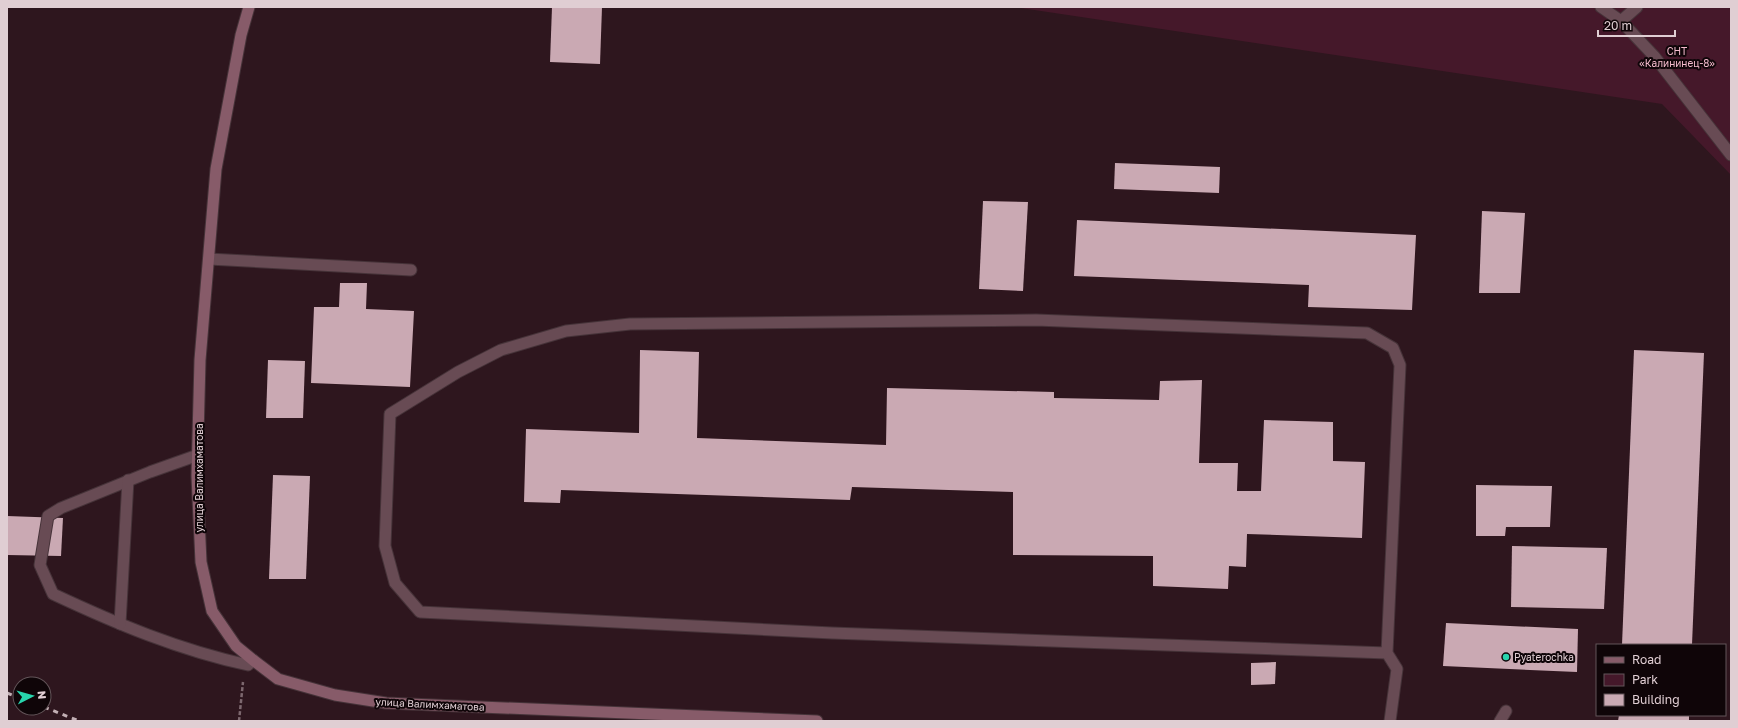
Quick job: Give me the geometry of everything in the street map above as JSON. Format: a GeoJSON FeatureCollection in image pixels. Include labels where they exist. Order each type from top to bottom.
{"type":"FeatureCollection","features":[{"type":"Feature","properties":{"kind":"main road","name":"улица Валимхаматова"},"geometry":{"type":"LineString","coordinates":[[249,7],[240,35],[216,169],[200,360],[197,476],[201,562],[212,611],[236,646],[251,662],[278,679],[335,695],[386,703],[817,721]]}},
{"type":"Feature","properties":{"kind":"lane"},"geometry":{"type":"LineString","coordinates":[[1601,7],[1621,21],[1654,56],[1731,155]]}},
{"type":"Feature","properties":{"kind":"lane"},"geometry":{"type":"LineString","coordinates":[[1621,21],[1637,7]]}},
{"type":"Feature","properties":{"kind":"lane"},"geometry":{"type":"LineString","coordinates":[[209,259],[411,270]]}},
{"type":"Feature","properties":{"kind":"lane"},"geometry":{"type":"LineString","coordinates":[[1387,653],[832,633],[420,612],[395,583],[385,546],[390,414],[458,372],[501,350],[566,331],[630,324],[1036,320],[1367,333],[1392,348],[1400,365],[1387,653],[1396,669],[1390,721]]}},
{"type":"Feature","properties":{"kind":"lane"},"geometry":{"type":"LineString","coordinates":[[198,455],[128,480],[61,508],[48,516],[40,565],[53,594],[157,640],[212,657],[251,662]]}},
{"type":"Feature","properties":{"kind":"lane"},"geometry":{"type":"LineString","coordinates":[[120,624],[128,480]]}},
{"type":"Feature","properties":{"kind":"path"},"geometry":{"type":"LineString","coordinates":[[239,721],[242,684],[251,662]]}},
{"type":"Feature","properties":{"kind":"green space","name":"СНТ «Калининец-8»"},"geometry":{"type":"Polygon","coordinates":[[[1015,7],[1731,7],[1731,175],[1662,104],[1015,7]]]}},
{"type":"Feature","properties":{"kind":"building"},"geometry":{"type":"Polygon","coordinates":[[[552,7],[602,7],[600,64],[550,62],[552,7]]]}},
{"type":"Feature","properties":{"kind":"building"},"geometry":{"type":"Polygon","coordinates":[[[1115,163],[1220,167],[1219,193],[1114,189],[1115,163]]]}},
{"type":"Feature","properties":{"kind":"building"},"geometry":{"type":"Polygon","coordinates":[[[983,201],[1028,202],[1023,291],[979,289],[983,201]]]}},
{"type":"Feature","properties":{"kind":"building"},"geometry":{"type":"Polygon","coordinates":[[[1482,211],[1525,213],[1520,293],[1479,293],[1482,211]]]}},
{"type":"Feature","properties":{"kind":"building"},"geometry":{"type":"Polygon","coordinates":[[[1077,220],[1416,235],[1412,310],[1308,307],[1309,285],[1074,276],[1077,220]]]}},
{"type":"Feature","properties":{"kind":"building"},"geometry":{"type":"Polygon","coordinates":[[[340,283],[367,283],[366,309],[414,311],[410,387],[311,383],[314,307],[339,307],[340,283]]]}},
{"type":"Feature","properties":{"kind":"building"},"geometry":{"type":"Polygon","coordinates":[[[640,350],[699,352],[697,438],[886,445],[887,388],[1054,392],[1054,398],[1159,400],[1160,381],[1202,380],[1199,463],[1238,463],[1237,491],[1261,491],[1264,420],[1333,422],[1333,461],[1365,462],[1362,538],[1247,534],[1246,567],[1229,566],[1228,589],[1153,586],[1153,556],[1013,555],[1013,492],[852,487],[850,500],[561,490],[560,503],[524,502],[526,429],[639,433],[640,350]]]}},
{"type":"Feature","properties":{"kind":"building"},"geometry":{"type":"Polygon","coordinates":[[[1634,350],[1704,353],[1692,644],[1622,644],[1634,350]]]}},
{"type":"Feature","properties":{"kind":"building"},"geometry":{"type":"Polygon","coordinates":[[[268,360],[305,361],[303,418],[266,418],[268,360]]]}},
{"type":"Feature","properties":{"kind":"building"},"geometry":{"type":"Polygon","coordinates":[[[273,475],[310,476],[306,579],[269,579],[273,475]]]}},
{"type":"Feature","properties":{"kind":"building"},"geometry":{"type":"Polygon","coordinates":[[[1476,485],[1552,486],[1550,527],[1506,527],[1505,536],[1476,536],[1476,485]]]}},
{"type":"Feature","properties":{"kind":"building"},"geometry":{"type":"Polygon","coordinates":[[[7,516],[63,518],[61,556],[7,555],[7,516]]]}},
{"type":"Feature","properties":{"kind":"building"},"geometry":{"type":"Polygon","coordinates":[[[1512,546],[1607,548],[1604,609],[1511,607],[1512,546]]]}},
{"type":"Feature","properties":{"kind":"building"},"geometry":{"type":"Polygon","coordinates":[[[1446,623],[1578,629],[1577,672],[1443,666],[1446,623]]]}},
{"type":"Feature","properties":{"kind":"building"},"geometry":{"type":"Polygon","coordinates":[[[1276,662],[1275,684],[1251,685],[1251,663],[1276,662]]]}},
{"type":"Feature","properties":{"kind":"building"},"geometry":{"type":"Polygon","coordinates":[[[1619,716],[1689,716],[1689,721],[1618,721],[1619,716]]]}},
{"type":"Feature","properties":{"kind":"railway"},"geometry":{"type":"LineString","coordinates":[[7,693],[12,695]]}},
{"type":"Feature","properties":{"kind":"railway"},"geometry":{"type":"LineString","coordinates":[[52,710],[79,721]]}},
{"type":"Feature","properties":{"kind":"place","name":"Pyaterochka"},"geometry":{"type":"Point","coordinates":[1506,657]}}]}
